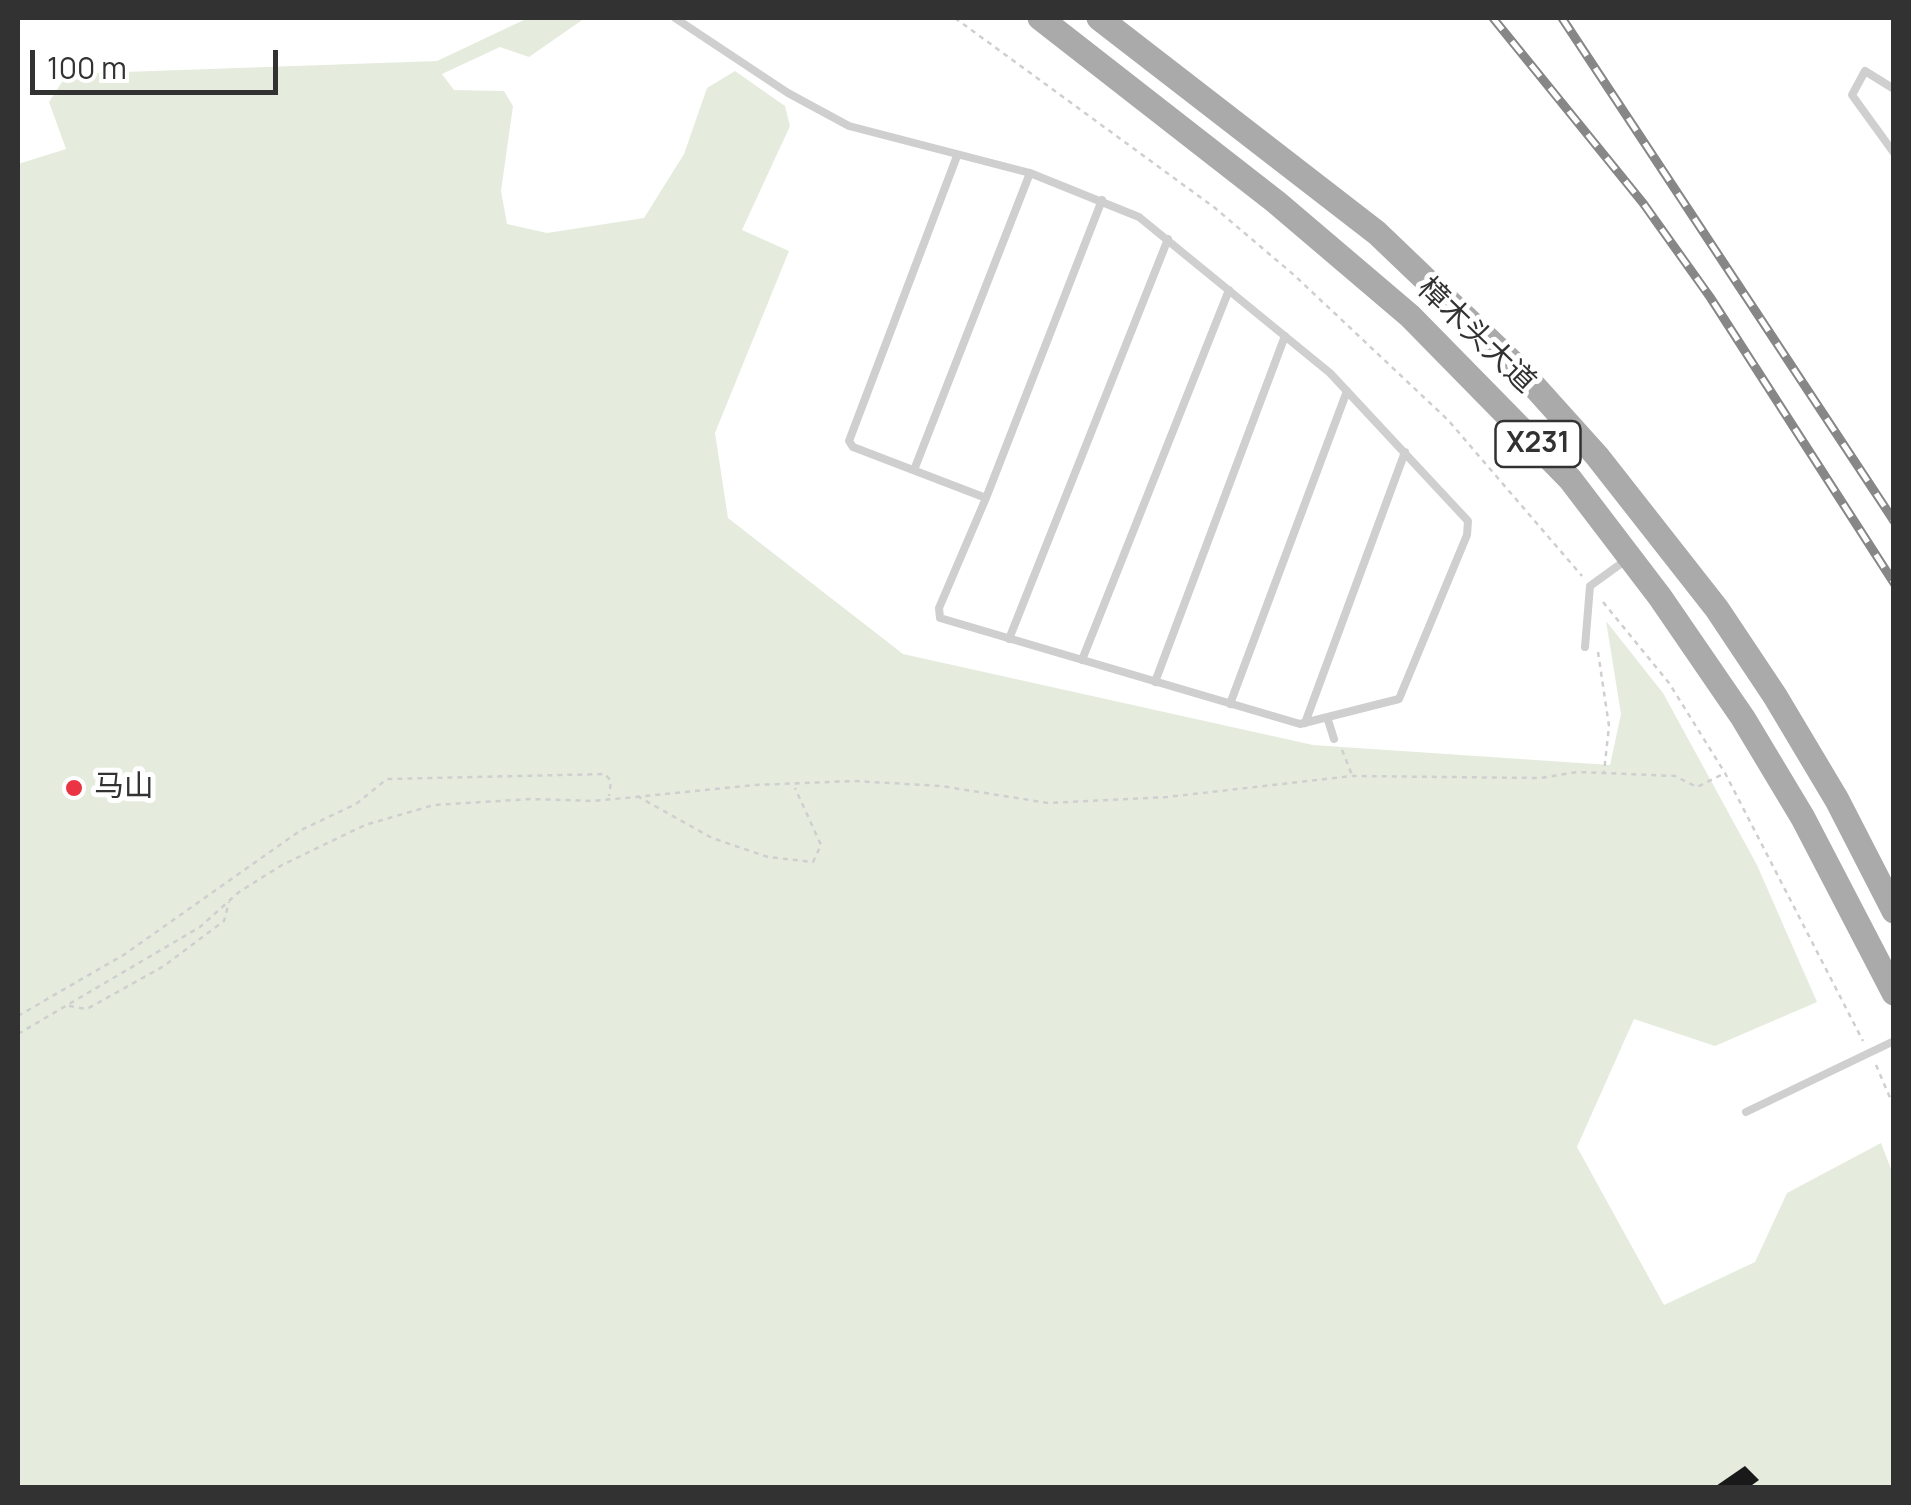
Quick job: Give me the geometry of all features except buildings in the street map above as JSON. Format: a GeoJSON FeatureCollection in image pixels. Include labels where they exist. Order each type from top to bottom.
{"type":"FeatureCollection","features":[{"type":"Feature","properties":{"kind":"main road","name":"樟木头大道"},"geometry":{"type":"LineString","coordinates":[[1040,18],[1276,202],[1410,316],[1570,478],[1773,768],[1894,993]]}},
{"type":"Feature","properties":{"kind":"main road","name":"樟木头大道"},"geometry":{"type":"LineString","coordinates":[[1099,18],[1377,233],[1516,366],[1597,456],[1706,595],[1775,696],[1837,800],[1894,911]]}},
{"type":"Feature","properties":{"kind":"lane"},"geometry":{"type":"LineString","coordinates":[[675,18],[788,93],[849,126],[1030,173],[1102,200],[1139,217],[1347,390],[1464,515],[1466,535],[1405,692],[1391,704],[1305,723],[938,615],[1102,200]]}},
{"type":"Feature","properties":{"kind":"lane"},"geometry":{"type":"LineString","coordinates":[[1894,89],[1865,71],[1852,95],[1894,153]]}},
{"type":"Feature","properties":{"kind":"lane"},"geometry":{"type":"LineString","coordinates":[[957,156],[849,440],[854,447],[986,498]]}},
{"type":"Feature","properties":{"kind":"lane"},"geometry":{"type":"LineString","coordinates":[[914,470],[1030,173]]}},
{"type":"Feature","properties":{"kind":"lane"},"geometry":{"type":"LineString","coordinates":[[1009,639],[1168,239]]}},
{"type":"Feature","properties":{"kind":"lane"},"geometry":{"type":"LineString","coordinates":[[1082,660],[1229,290]]}},
{"type":"Feature","properties":{"kind":"lane"},"geometry":{"type":"LineString","coordinates":[[1156,682],[1285,336]]}},
{"type":"Feature","properties":{"kind":"lane"},"geometry":{"type":"LineString","coordinates":[[1230,704],[1347,390]]}},
{"type":"Feature","properties":{"kind":"lane"},"geometry":{"type":"LineString","coordinates":[[1305,723],[1405,452]]}},
{"type":"Feature","properties":{"kind":"lane"},"geometry":{"type":"LineString","coordinates":[[1586,647],[1590,586],[1629,558]]}},
{"type":"Feature","properties":{"kind":"lane"},"geometry":{"type":"LineString","coordinates":[[1328,720],[1334,739]]}},
{"type":"Feature","properties":{"kind":"lane"},"geometry":{"type":"LineString","coordinates":[[1746,1112],[1894,1042]]}},
{"type":"Feature","properties":{"kind":"path"},"geometry":{"type":"LineString","coordinates":[[955,18],[1215,208],[1337,314],[1448,420],[1669,683],[1725,773],[1894,1107]]}},
{"type":"Feature","properties":{"kind":"path"},"geometry":{"type":"LineString","coordinates":[[1586,632],[1598,643],[1602,703],[1609,719],[1604,773]]}},
{"type":"Feature","properties":{"kind":"path"},"geometry":{"type":"LineString","coordinates":[[1334,739],[1350,761],[1352,776]]}},
{"type":"Feature","properties":{"kind":"path"},"geometry":{"type":"LineString","coordinates":[[18,1034],[200,927],[229,900],[327,842],[403,810],[460,803],[608,799],[755,785],[907,782],[1048,803],[1168,797],[1352,776],[1371,780],[1540,778],[1572,772],[1604,773],[1675,776],[1697,787],[1725,773]]}},
{"type":"Feature","properties":{"kind":"path"},"geometry":{"type":"LineString","coordinates":[[18,1016],[125,954],[301,830],[356,804],[388,779],[605,774],[610,781],[608,799]]}},
{"type":"Feature","properties":{"kind":"path"},"geometry":{"type":"LineString","coordinates":[[636,796],[712,838],[768,857],[813,862],[821,844],[796,786]]}},
{"type":"Feature","properties":{"kind":"path"},"geometry":{"type":"LineString","coordinates":[[68,1006],[87,1009],[164,966],[224,921],[229,900]]}},
{"type":"Feature","properties":{"kind":"path"},"geometry":{"type":"LineString","coordinates":[[25,1012],[28,1028]]}},
{"type":"Feature","properties":{"kind":"shaded area"},"geometry":{"type":"Polygon","coordinates":[[[528,18],[585,18],[529,57],[500,47],[442,74],[454,90],[504,91],[513,106],[501,191],[507,224],[547,233],[644,218],[684,154],[707,88],[735,71],[785,106],[790,126],[742,230],[789,251],[715,433],[728,518],[903,654],[1313,745],[1610,765],[1621,714],[1606,621],[1663,693],[1757,865],[1817,1002],[1715,1046],[1634,1019],[1577,1147],[1664,1305],[1755,1262],[1787,1193],[1881,1143],[1893,1174],[1893,1487],[18,1488],[18,164],[66,149],[49,102],[67,74],[437,61],[528,18]]]}},
{"type":"Feature","properties":{"kind":"railway"},"geometry":{"type":"LineString","coordinates":[[1493,18],[1643,203],[1710,297],[1894,583]]}},
{"type":"Feature","properties":{"kind":"railway"},"geometry":{"type":"LineString","coordinates":[[1562,18],[1894,521]]}},
{"type":"Feature","properties":{"kind":"place","name":"马山"},"geometry":{"type":"Point","coordinates":[74,788]}}]}
